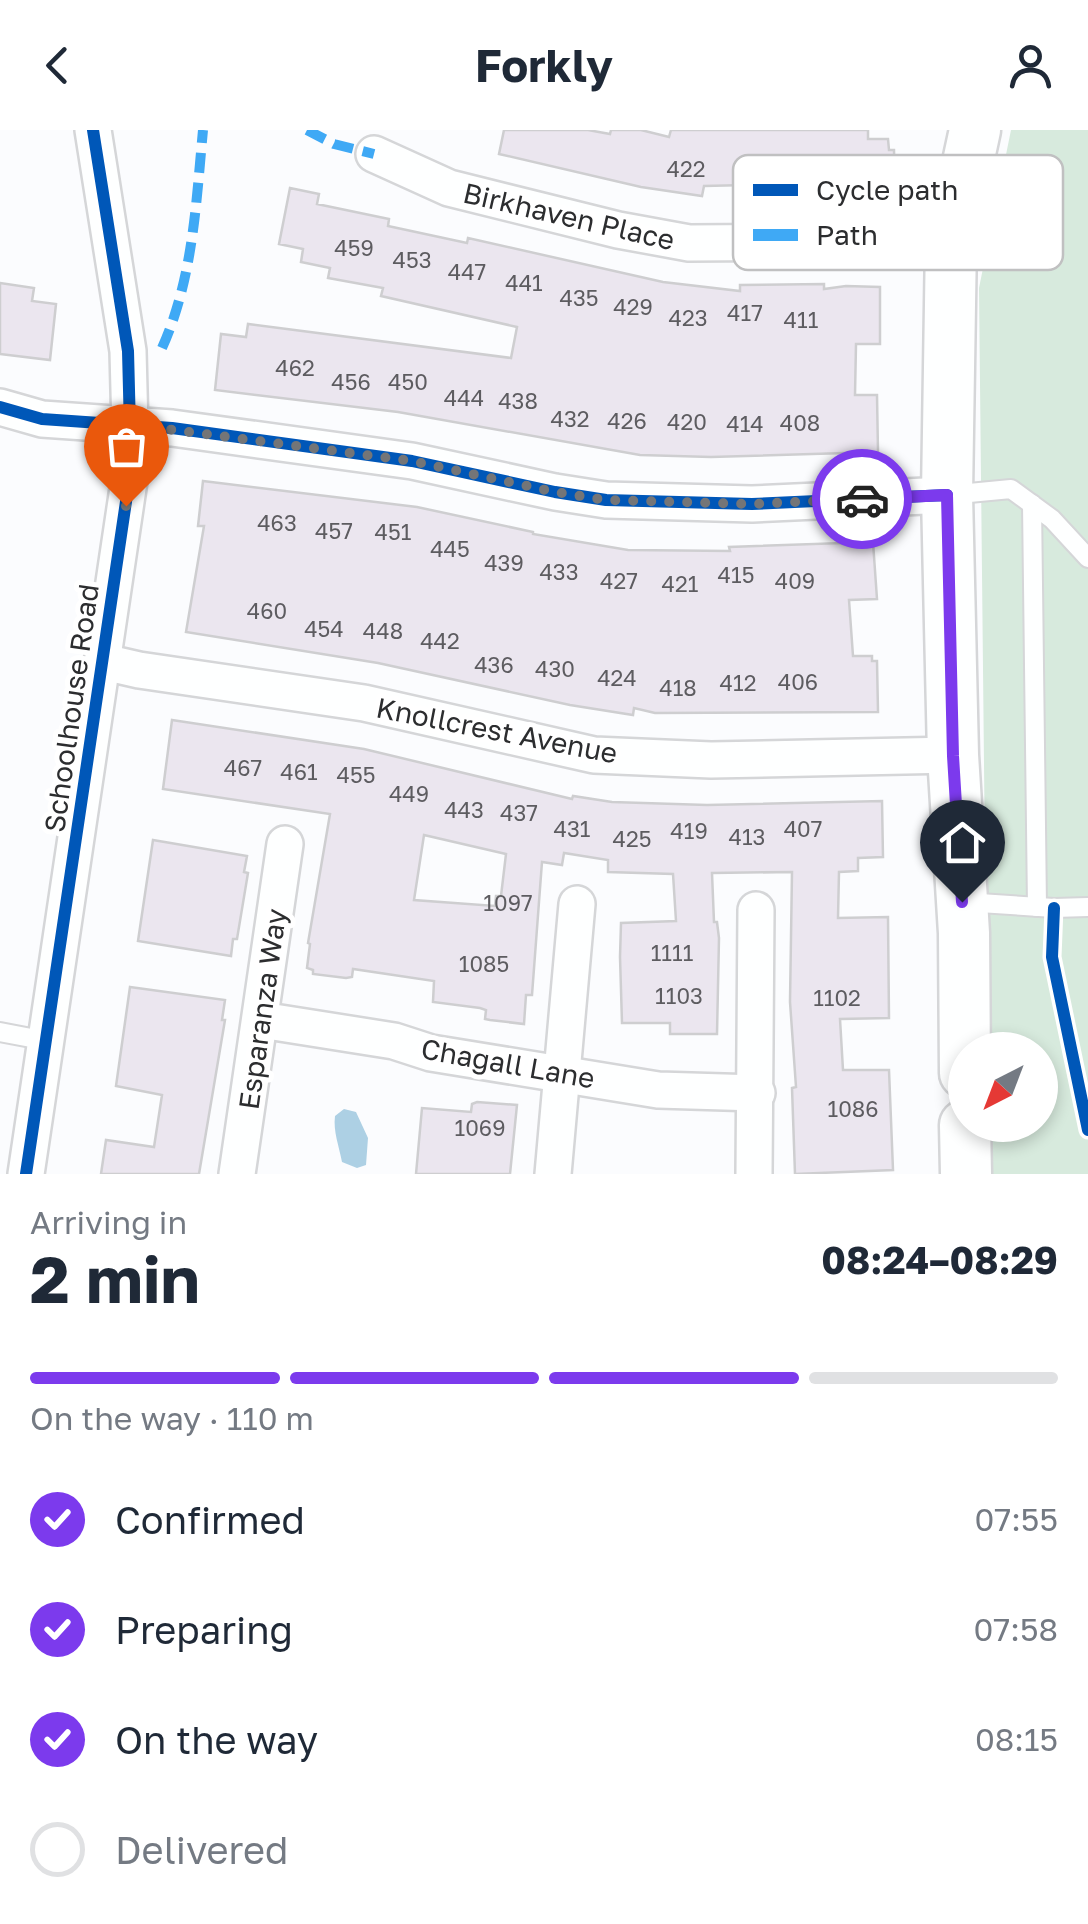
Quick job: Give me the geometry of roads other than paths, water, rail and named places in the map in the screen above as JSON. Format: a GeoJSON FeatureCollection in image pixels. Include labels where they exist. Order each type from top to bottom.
{"type":"FeatureCollection","features":[{"type":"Feature","properties":{"kind":"street","name":"Schoolhouse Road"},"geometry":{"type":"LineString","coordinates":[[26,1174],[131,468],[128,351],[93,130]]}},
{"type":"Feature","properties":{"kind":"street"},"geometry":{"type":"LineString","coordinates":[[969,155],[975,130]]}},
{"type":"Feature","properties":{"kind":"street","name":"Birkhaven Place"},"geometry":{"type":"LineString","coordinates":[[374,154],[449,188],[618,230],[689,243],[733,243]]}},
{"type":"Feature","properties":{"kind":"street"},"geometry":{"type":"LineString","coordinates":[[950,270],[947,495],[964,1032]]}},
{"type":"Feature","properties":{"kind":"street"},"geometry":{"type":"LineString","coordinates":[[0,406],[42,419],[128,424],[412,461],[606,500],[752,504],[947,495]]}},
{"type":"Feature","properties":{"kind":"street","name":"Knollcrest Avenue"},"geometry":{"type":"LineString","coordinates":[[104,662],[364,703],[594,755],[711,760],[953,756]]}},
{"type":"Feature","properties":{"kind":"street","name":"Esparanza Way"},"geometry":{"type":"LineString","coordinates":[[237,1174],[285,844]]}},
{"type":"Feature","properties":{"kind":"street"},"geometry":{"type":"LineString","coordinates":[[553,1174],[578,904]]}},
{"type":"Feature","properties":{"kind":"street"},"geometry":{"type":"LineString","coordinates":[[754,1174],[756,910]]}},
{"type":"Feature","properties":{"kind":"street","name":"Chagall Lane"},"geometry":{"type":"LineString","coordinates":[[261,1020],[394,1041],[430,1053],[658,1090],[757,1093]]}},
{"type":"Feature","properties":{"kind":"street"},"geometry":{"type":"LineString","coordinates":[[966,1142],[966,1174]]}},
{"type":"Feature","properties":{"kind":"lane"},"geometry":{"type":"LineString","coordinates":[[947,495],[1012,489],[1052,518],[1088,558]]}},
{"type":"Feature","properties":{"kind":"lane"},"geometry":{"type":"LineString","coordinates":[[1032,504],[1037,907]]}},
{"type":"Feature","properties":{"kind":"lane"},"geometry":{"type":"LineString","coordinates":[[962,902],[1088,907]]}},
{"type":"Feature","properties":{"kind":"lane"},"geometry":{"type":"LineString","coordinates":[[0,1032],[47,1041]]}},
{"type":"Feature","properties":{"kind":"water"},"geometry":{"type":"Polygon","coordinates":[[[344,1109],[356,1112],[368,1138],[366,1165],[357,1168],[342,1162],[335,1116],[344,1109]]]}}]}
